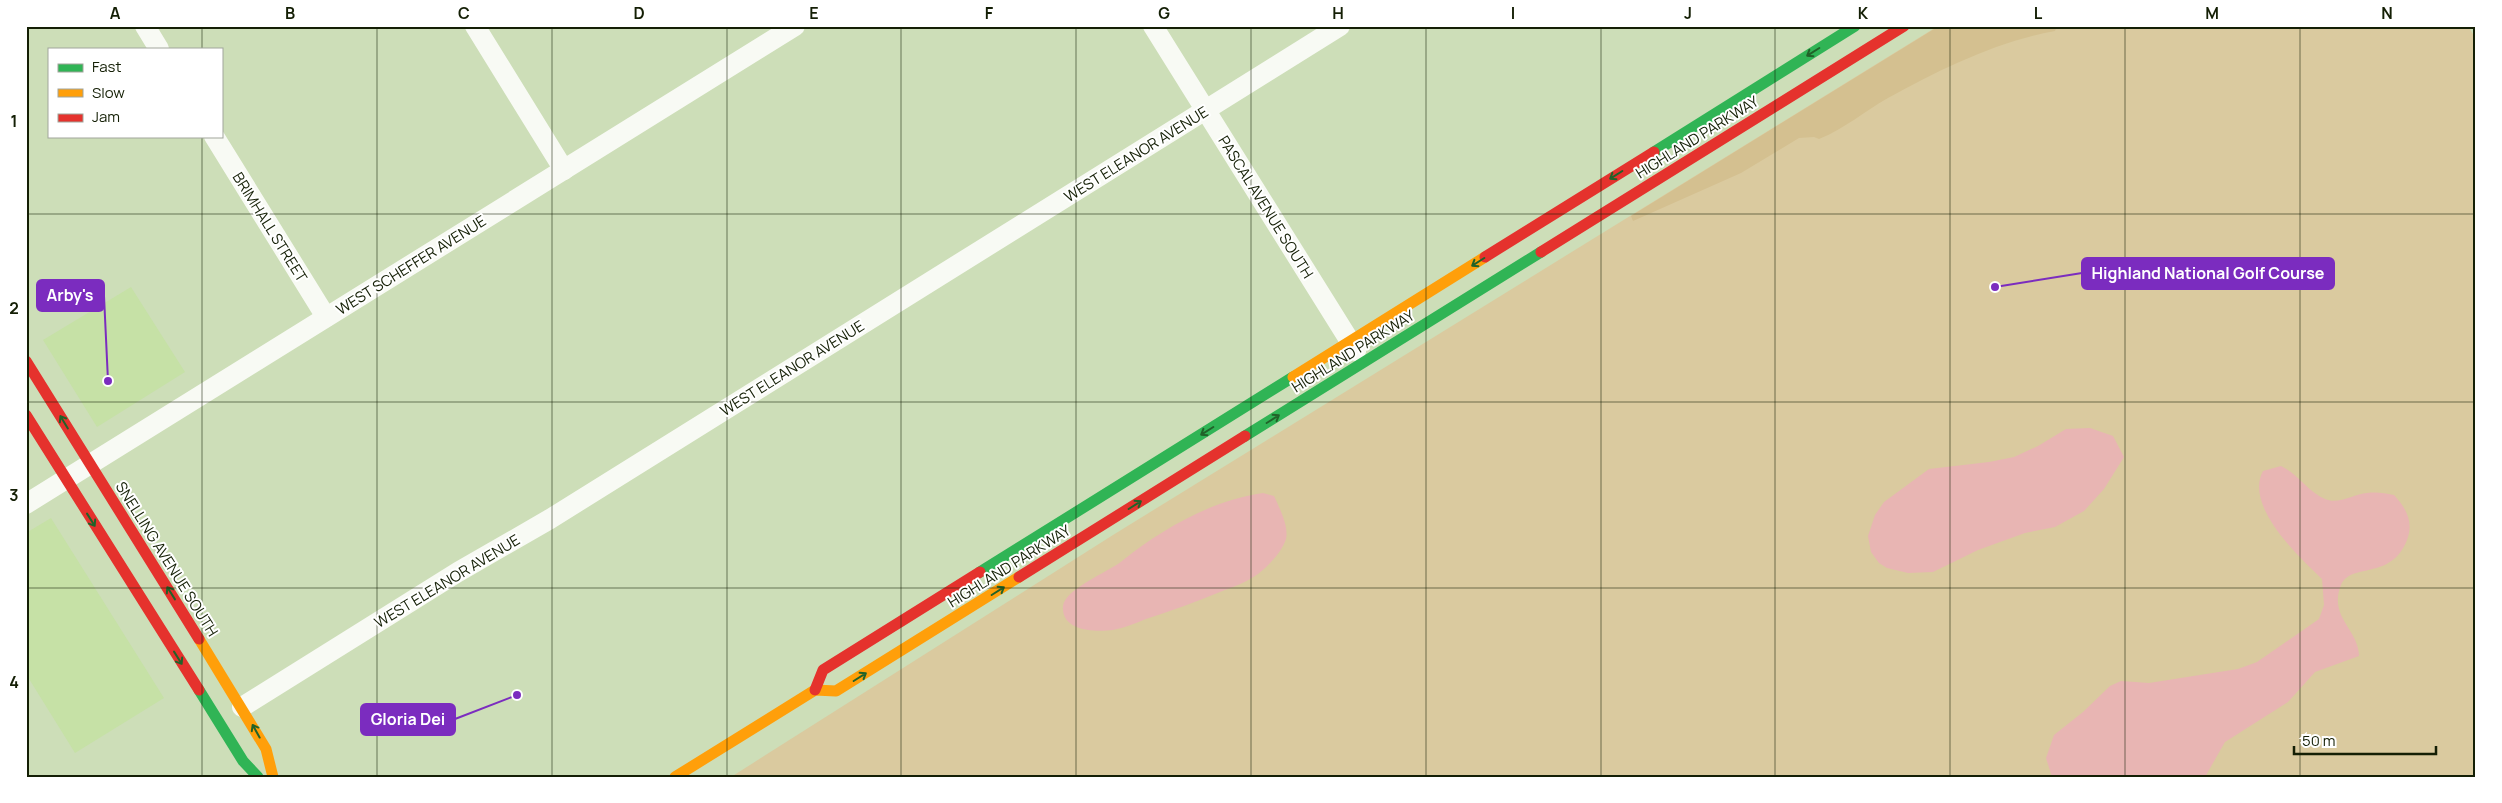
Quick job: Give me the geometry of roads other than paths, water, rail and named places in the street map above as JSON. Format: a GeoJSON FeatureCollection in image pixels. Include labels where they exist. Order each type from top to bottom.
{"type":"FeatureCollection","features":[{"type":"Feature","properties":{"kind":"street"},"geometry":{"type":"LineString","coordinates":[[146,26],[159,48]]}},
{"type":"Feature","properties":{"kind":"street"},"geometry":{"type":"LineString","coordinates":[[475,26],[564,170]]}},
{"type":"Feature","properties":{"kind":"street","name":"WEST SCHEFFER AVENUE"},"geometry":{"type":"LineString","coordinates":[[26,504],[795,26]]}},
{"type":"Feature","properties":{"kind":"street","name":"PASCAL AVENUE SOUTH"},"geometry":{"type":"LineString","coordinates":[[1154,26],[1363,362]]}},
{"type":"Feature","properties":{"kind":"street","name":"WEST ELEANOR AVENUE"},"geometry":{"type":"LineString","coordinates":[[242,707],[458,572],[558,514],[1340,26]]}},
{"type":"Feature","properties":{"kind":"street","name":"HIGHLAND PARKWAY"},"geometry":{"type":"LineString","coordinates":[[815,690],[823,670],[1350,342],[1834,32],[1855,26]]}},
{"type":"Feature","properties":{"kind":"street","name":"HIGHLAND PARKWAY"},"geometry":{"type":"LineString","coordinates":[[675,777],[815,690],[836,691],[1904,26]]}},
{"type":"Feature","properties":{"kind":"street"},"geometry":{"type":"LineString","coordinates":[[1834,32],[1851,59]]}},
{"type":"Feature","properties":{"kind":"street","name":"BRIMHALL STREET"},"geometry":{"type":"LineString","coordinates":[[215,138],[326,317]]}},
{"type":"Feature","properties":{"kind":"street","name":"SNELLING AVENUE SOUTH"},"geometry":{"type":"LineString","coordinates":[[26,361],[242,707],[266,749],[273,777]]}},
{"type":"Feature","properties":{"kind":"street"},"geometry":{"type":"LineString","coordinates":[[26,415],[243,761],[258,777]]}},
{"type":"Feature","properties":{"kind":"place","name":"Highland National Golf Course"},"geometry":{"type":"Point","coordinates":[1995,287]}},
{"type":"Feature","properties":{"kind":"place","name":"Arby's"},"geometry":{"type":"Point","coordinates":[108,381]}},
{"type":"Feature","properties":{"kind":"place","name":"Gloria Dei"},"geometry":{"type":"Point","coordinates":[517,695]}}]}
